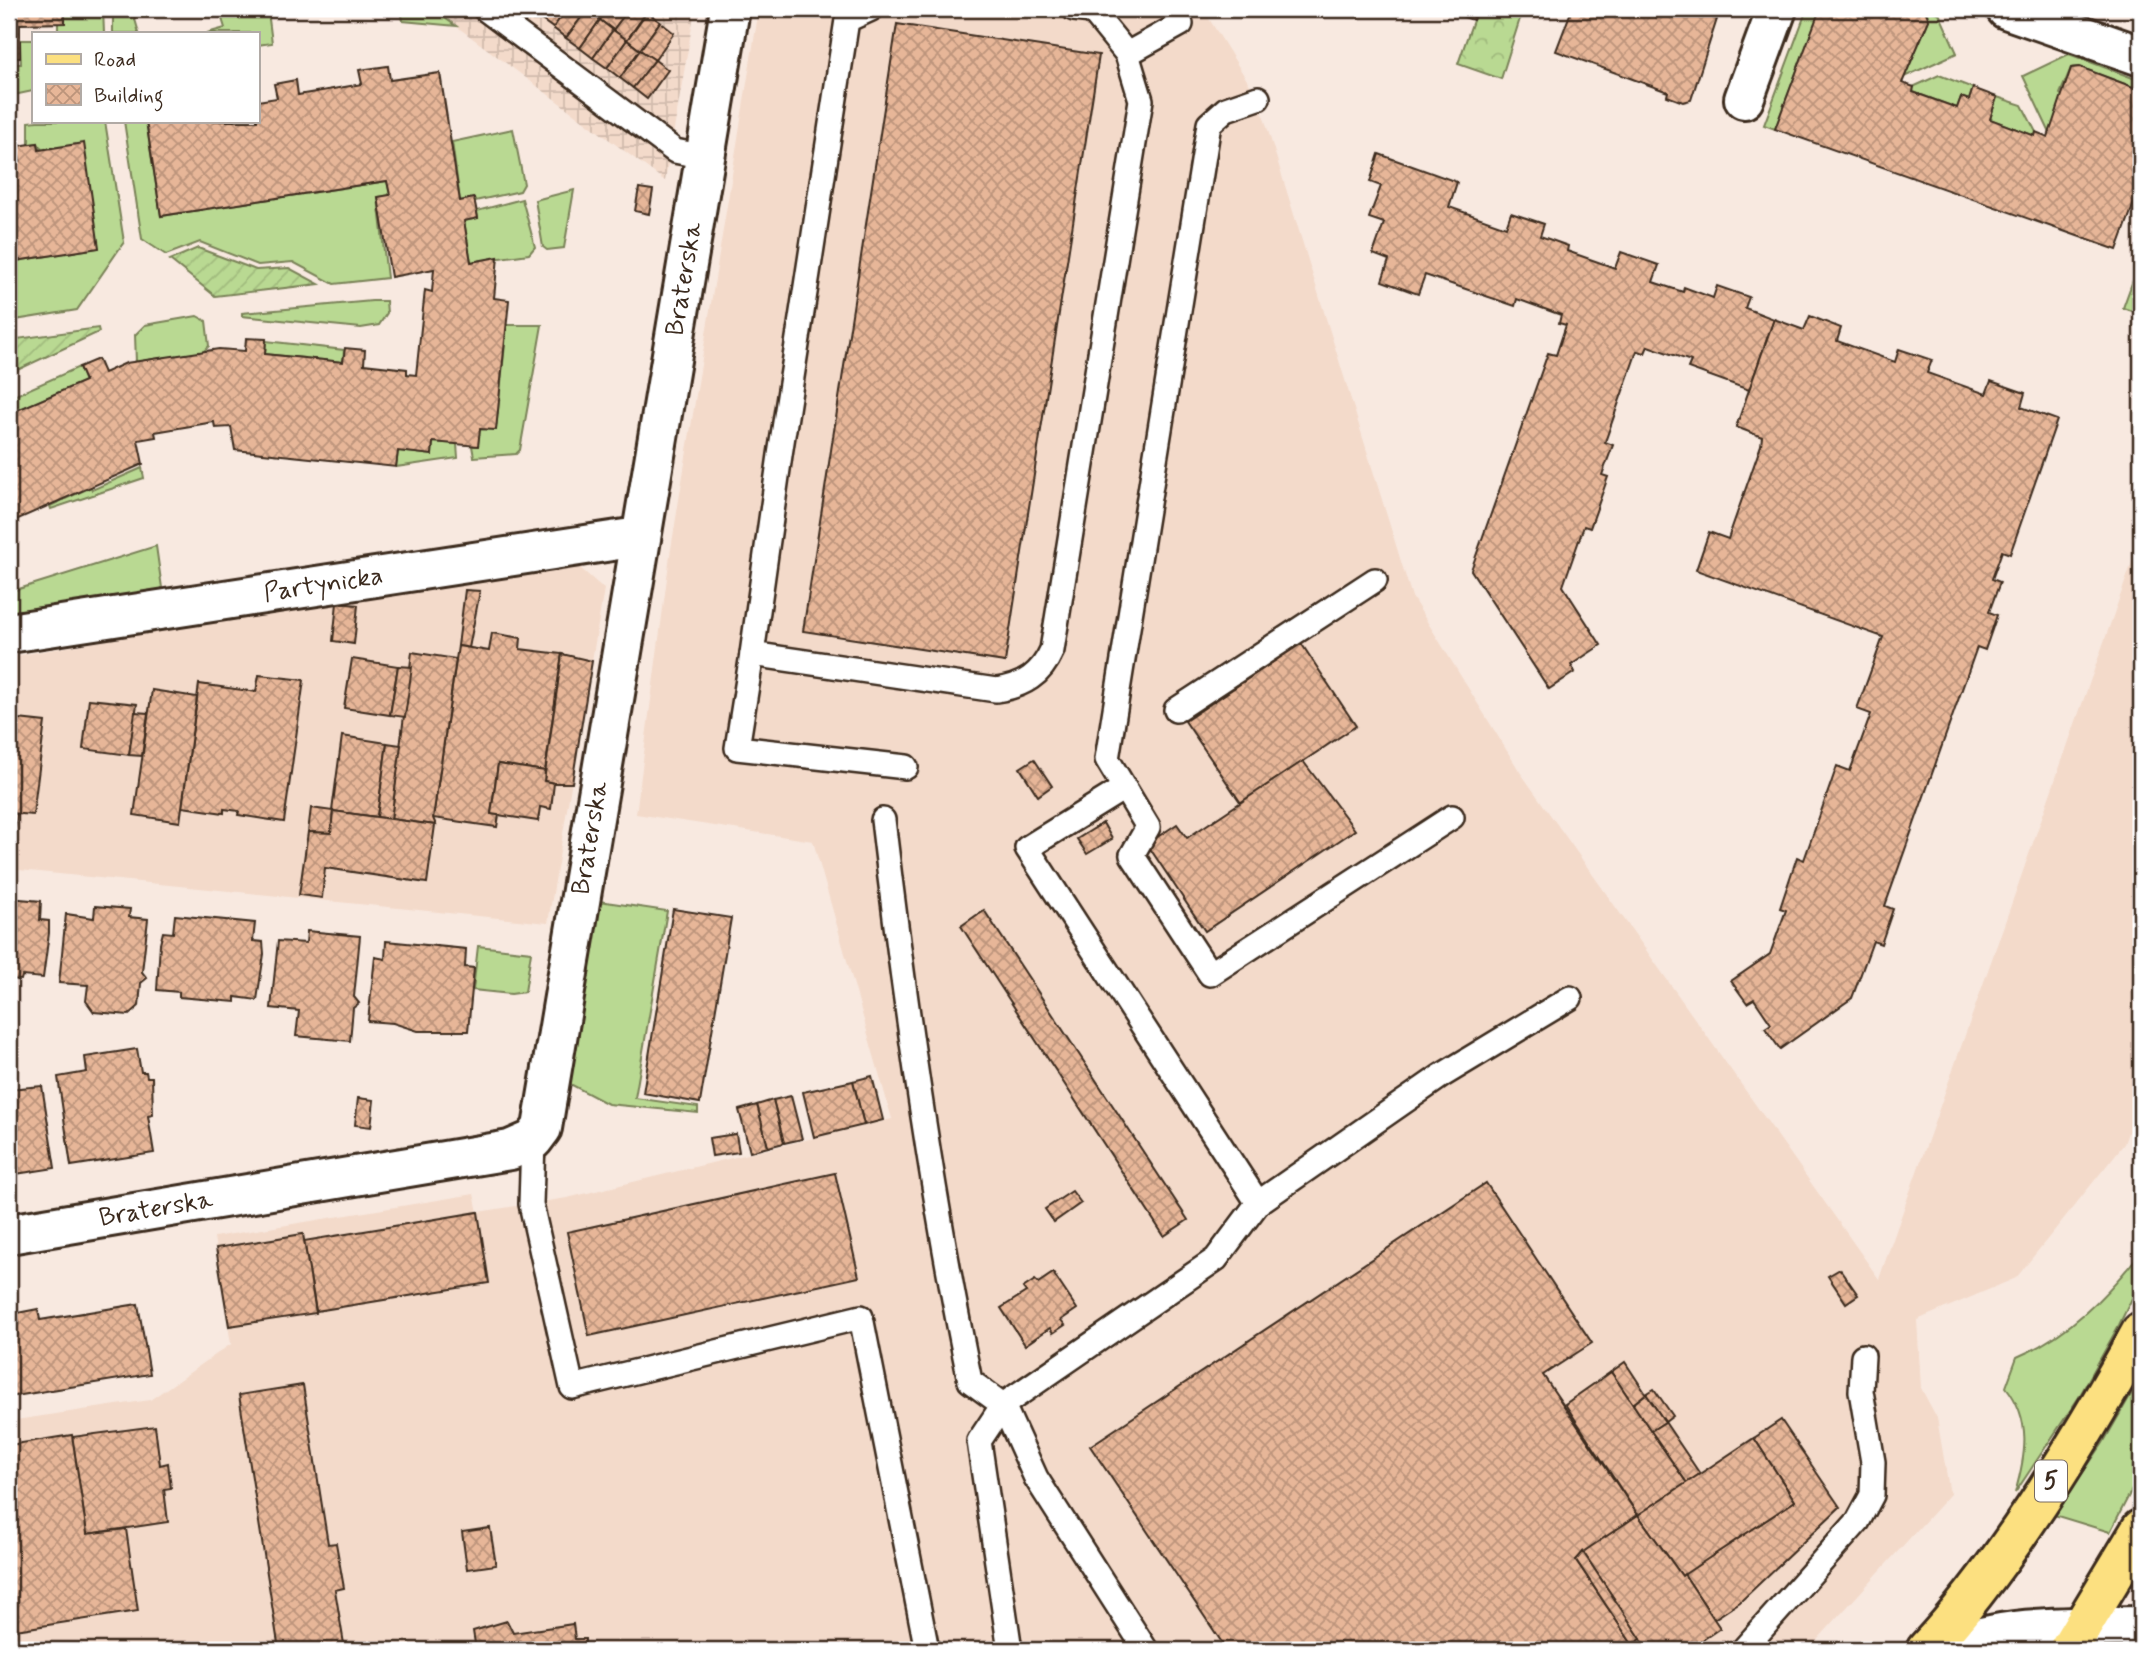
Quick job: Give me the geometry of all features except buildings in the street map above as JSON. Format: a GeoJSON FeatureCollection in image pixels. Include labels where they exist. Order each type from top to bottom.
{"type":"FeatureCollection","features":[{"type":"Feature","properties":{"kind":"main road","name":"5"},"geometry":{"type":"LineString","coordinates":[[1926,1650],[1951,1624],[2034,1509],[2141,1332]]}},
{"type":"Feature","properties":{"kind":"main road"},"geometry":{"type":"LineString","coordinates":[[2076,1639],[2141,1530]]}},
{"type":"Feature","properties":{"kind":"street","name":"Braterska"},"geometry":{"type":"LineString","coordinates":[[9,1234],[510,1150],[533,1140],[542,1128],[547,1112],[639,541],[730,9]]}},
{"type":"Feature","properties":{"kind":"street"},"geometry":{"type":"LineString","coordinates":[[1745,99],[1777,9]]}},
{"type":"Feature","properties":{"kind":"street"},"geometry":{"type":"LineString","coordinates":[[2009,9],[2141,56]]}},
{"type":"Feature","properties":{"kind":"street","name":"Partynicka"},"geometry":{"type":"LineString","coordinates":[[9,633],[625,539],[639,541]]}},
{"type":"Feature","properties":{"kind":"street"},"geometry":{"type":"LineString","coordinates":[[1940,1650],[1993,1633],[2076,1639],[2141,1626]]}},
{"type":"Feature","properties":{"kind":"lane"},"geometry":{"type":"LineString","coordinates":[[485,9],[675,151],[704,156]]}},
{"type":"Feature","properties":{"kind":"lane"},"geometry":{"type":"LineString","coordinates":[[872,9],[847,20],[737,748],[906,767]]}},
{"type":"Feature","properties":{"kind":"lane"},"geometry":{"type":"LineString","coordinates":[[752,654],[996,690],[1028,681],[1044,668],[1052,650],[1142,100],[1126,54],[1092,11],[1074,9]]}},
{"type":"Feature","properties":{"kind":"lane"},"geometry":{"type":"LineString","coordinates":[[1126,54],[1181,24]]}},
{"type":"Feature","properties":{"kind":"lane"},"geometry":{"type":"LineString","coordinates":[[1258,98],[1226,109],[1209,124],[1107,760],[1148,827],[1132,855],[1210,974],[1452,817]]}},
{"type":"Feature","properties":{"kind":"lane"},"geometry":{"type":"LineString","coordinates":[[1176,710],[1375,580]]}},
{"type":"Feature","properties":{"kind":"lane"},"geometry":{"type":"LineString","coordinates":[[1124,788],[1027,848],[1258,1203]]}},
{"type":"Feature","properties":{"kind":"lane"},"geometry":{"type":"LineString","coordinates":[[883,820],[894,913],[954,1306],[970,1381],[1003,1405],[1036,1478],[1146,1650]]}},
{"type":"Feature","properties":{"kind":"lane"},"geometry":{"type":"LineString","coordinates":[[1010,1650],[979,1441],[1003,1405],[1216,1259],[1258,1203],[1441,1076],[1570,998]]}},
{"type":"Feature","properties":{"kind":"lane"},"geometry":{"type":"LineString","coordinates":[[533,1140],[531,1204],[572,1387],[861,1317],[927,1650]]}},
{"type":"Feature","properties":{"kind":"lane"},"geometry":{"type":"LineString","coordinates":[[1743,1650],[1858,1521],[1867,1506],[1874,1483],[1874,1462],[1861,1391],[1863,1356]]}},
{"type":"Feature","properties":{"kind":"shaded area"},"geometry":{"type":"Polygon","coordinates":[[[432,9],[695,9],[665,181],[456,26],[432,9]]]}},
{"type":"Feature","properties":{"kind":"shaded area"},"geometry":{"type":"Polygon","coordinates":[[[759,9],[1203,9],[1258,98],[1412,597],[1520,772],[1879,1279],[2141,537],[2141,1094],[2124,1144],[2016,1278],[1917,1320],[1921,1388],[1937,1418],[1950,1494],[1808,1650],[9,1650],[9,1421],[150,1400],[231,1344],[214,1237],[474,1194],[478,1212],[567,1198],[892,1119],[813,841],[636,814],[670,555],[759,9]]]}},
{"type":"Feature","properties":{"kind":"shaded area"},"geometry":{"type":"Polygon","coordinates":[[[578,566],[604,589],[548,923],[9,869],[9,657],[337,600],[578,566]]]}},
{"type":"Feature","properties":{"kind":"green space"},"geometry":{"type":"Polygon","coordinates":[[[65,9],[103,9],[104,32],[58,32],[58,23],[65,23],[65,9]]]}},
{"type":"Feature","properties":{"kind":"green space"},"geometry":{"type":"Polygon","coordinates":[[[113,9],[132,9],[139,32],[113,32],[113,9]]]}},
{"type":"Feature","properties":{"kind":"green space"},"geometry":{"type":"Polygon","coordinates":[[[219,9],[273,9],[268,11],[272,43],[259,45],[259,32],[211,32],[225,28],[219,9]]]}},
{"type":"Feature","properties":{"kind":"green space"},"geometry":{"type":"Polygon","coordinates":[[[401,9],[432,9],[456,26],[403,21],[401,9]]]}},
{"type":"Feature","properties":{"kind":"green space"},"geometry":{"type":"Polygon","coordinates":[[[1477,9],[1523,9],[1501,79],[1458,64],[1477,9]]]}},
{"type":"Feature","properties":{"kind":"green space"},"geometry":{"type":"Polygon","coordinates":[[[1807,9],[1820,9],[1775,129],[1764,125],[1807,9]]]}},
{"type":"Feature","properties":{"kind":"green space"},"geometry":{"type":"Polygon","coordinates":[[[1920,9],[1939,13],[1957,53],[1904,77],[1929,20],[1927,12],[1920,9]]]}},
{"type":"Feature","properties":{"kind":"green space"},"geometry":{"type":"Polygon","coordinates":[[[20,40],[32,40],[32,91],[9,96],[9,64],[21,64],[20,40]]]}},
{"type":"Feature","properties":{"kind":"green space"},"geometry":{"type":"Polygon","coordinates":[[[2069,54],[2141,81],[2141,90],[2079,67],[2071,68],[2060,94],[2063,96],[2050,133],[2023,76],[2069,54]]]}},
{"type":"Feature","properties":{"kind":"green space"},"geometry":{"type":"Polygon","coordinates":[[[1939,75],[1973,88],[1969,100],[1961,97],[1957,108],[1913,92],[1913,87],[1939,75]]]}},
{"type":"Feature","properties":{"kind":"green space"},"geometry":{"type":"Polygon","coordinates":[[[1997,97],[2022,105],[2036,132],[2035,136],[1990,119],[1997,97]]]}},
{"type":"Feature","properties":{"kind":"green space"},"geometry":{"type":"Polygon","coordinates":[[[29,122],[105,122],[124,242],[77,310],[9,321],[9,262],[98,248],[38,143],[29,144],[29,122]]]}},
{"type":"Feature","properties":{"kind":"green space"},"geometry":{"type":"Polygon","coordinates":[[[124,122],[146,122],[161,216],[387,181],[390,195],[378,197],[387,278],[334,284],[293,262],[258,265],[200,242],[166,255],[142,239],[124,122]]]}},
{"type":"Feature","properties":{"kind":"green space"},"geometry":{"type":"Polygon","coordinates":[[[513,129],[524,184],[520,191],[475,201],[474,198],[460,201],[452,142],[513,129]]]}},
{"type":"Feature","properties":{"kind":"green space"},"geometry":{"type":"Polygon","coordinates":[[[574,190],[564,248],[547,250],[543,247],[535,200],[574,190]]]}},
{"type":"Feature","properties":{"kind":"green space"},"geometry":{"type":"Polygon","coordinates":[[[522,199],[535,247],[529,254],[471,262],[464,221],[478,218],[477,211],[522,199]]]}},
{"type":"Feature","properties":{"kind":"green space"},"geometry":{"type":"Polygon","coordinates":[[[198,248],[256,270],[289,268],[319,284],[215,296],[170,260],[198,248]]]}},
{"type":"Feature","properties":{"kind":"green space"},"geometry":{"type":"Polygon","coordinates":[[[2141,258],[2141,314],[2123,308],[2141,258]]]}},
{"type":"Feature","properties":{"kind":"green space"},"geometry":{"type":"Polygon","coordinates":[[[386,301],[387,313],[379,325],[361,328],[242,316],[242,313],[386,301]]]}},
{"type":"Feature","properties":{"kind":"green space"},"geometry":{"type":"Polygon","coordinates":[[[197,316],[206,321],[209,346],[203,352],[136,362],[135,335],[145,325],[197,316]]]}},
{"type":"Feature","properties":{"kind":"green space"},"geometry":{"type":"Polygon","coordinates":[[[507,325],[542,325],[520,450],[516,454],[474,457],[472,446],[478,446],[480,429],[496,430],[507,325]]]}},
{"type":"Feature","properties":{"kind":"green space"},"geometry":{"type":"Polygon","coordinates":[[[98,328],[99,332],[9,374],[9,340],[98,328]]]}},
{"type":"Feature","properties":{"kind":"green space"},"geometry":{"type":"Polygon","coordinates":[[[266,341],[344,350],[343,362],[265,354],[266,341]]]}},
{"type":"Feature","properties":{"kind":"green space"},"geometry":{"type":"Polygon","coordinates":[[[79,367],[85,381],[13,412],[9,398],[79,367]]]}},
{"type":"Feature","properties":{"kind":"green space"},"geometry":{"type":"Polygon","coordinates":[[[433,442],[457,444],[458,458],[396,467],[398,451],[432,455],[433,442]]]}},
{"type":"Feature","properties":{"kind":"green space"},"geometry":{"type":"Polygon","coordinates":[[[142,468],[144,478],[51,509],[50,506],[91,487],[92,490],[142,468]]]}},
{"type":"Feature","properties":{"kind":"green space"},"geometry":{"type":"Polygon","coordinates":[[[156,546],[163,595],[9,621],[9,592],[156,546]]]}},
{"type":"Feature","properties":{"kind":"green space"},"geometry":{"type":"Polygon","coordinates":[[[599,901],[667,911],[635,1098],[698,1107],[698,1113],[608,1104],[570,1084],[599,901]]]}},
{"type":"Feature","properties":{"kind":"green space"},"geometry":{"type":"Polygon","coordinates":[[[478,946],[531,952],[525,992],[511,994],[473,990],[478,946]]]}},
{"type":"Feature","properties":{"kind":"green space"},"geometry":{"type":"Polygon","coordinates":[[[2141,1252],[2141,1280],[2119,1325],[2079,1397],[2015,1493],[2024,1451],[2023,1425],[2020,1412],[2006,1387],[2017,1357],[2070,1326],[2100,1299],[2141,1252]]]}},
{"type":"Feature","properties":{"kind":"green space"},"geometry":{"type":"Polygon","coordinates":[[[2141,1377],[2141,1472],[2110,1532],[2054,1515],[2103,1443],[2141,1377]]]}}]}
